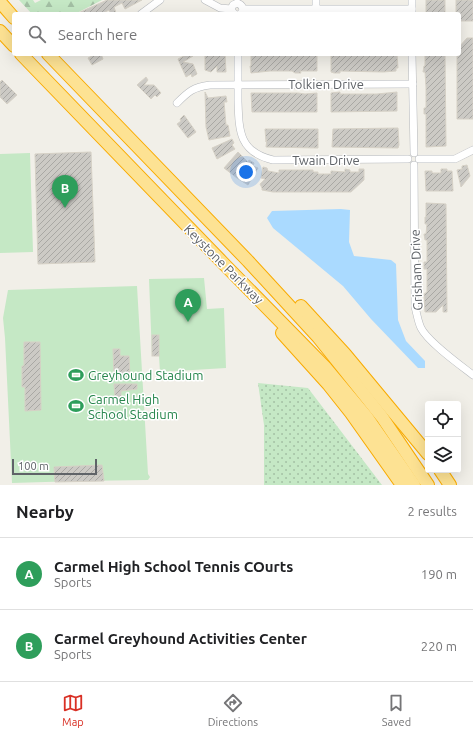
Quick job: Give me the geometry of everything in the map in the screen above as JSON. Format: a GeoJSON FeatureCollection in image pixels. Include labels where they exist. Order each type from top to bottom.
{"type":"FeatureCollection","features":[{"type":"Feature","properties":{"kind":"highway"},"geometry":{"type":"LineString","coordinates":[[0,4],[12,17]]}},
{"type":"Feature","properties":{"kind":"highway"},"geometry":{"type":"LineString","coordinates":[[0,31],[12,44]]}},
{"type":"Feature","properties":{"kind":"highway"},"geometry":{"type":"LineString","coordinates":[[0,38],[12,49]]}},
{"type":"Feature","properties":{"kind":"highway"},"geometry":{"type":"LineString","coordinates":[[20,56],[42,77]]}},
{"type":"Feature","properties":{"kind":"highway","name":"Keystone Parkway"},"geometry":{"type":"LineString","coordinates":[[23,56],[202,242],[334,375],[378,432],[414,485]]}},
{"type":"Feature","properties":{"kind":"highway","name":"Keystone Parkway"},"geometry":{"type":"LineString","coordinates":[[50,56],[269,283],[331,352],[382,417],[428,485]]}},
{"type":"Feature","properties":{"kind":"highway"},"geometry":{"type":"LineString","coordinates":[[148,158],[243,248],[306,312],[345,354],[425,450]]}},
{"type":"Feature","properties":{"kind":"highway"},"geometry":{"type":"LineString","coordinates":[[202,242],[242,290],[328,384],[367,434],[402,485]]}},
{"type":"Feature","properties":{"kind":"highway"},"geometry":{"type":"LineString","coordinates":[[442,473],[450,485]]}},
{"type":"Feature","properties":{"kind":"street"},"geometry":{"type":"LineString","coordinates":[[144,12],[160,0]]}},
{"type":"Feature","properties":{"kind":"street"},"geometry":{"type":"LineString","coordinates":[[205,0],[220,8],[233,12],[233,5],[240,7],[412,12],[412,0]]}},
{"type":"Feature","properties":{"kind":"street"},"geometry":{"type":"LineString","coordinates":[[316,0],[316,9]]}},
{"type":"Feature","properties":{"kind":"street"},"geometry":{"type":"LineString","coordinates":[[238,56],[238,85]]}},
{"type":"Feature","properties":{"kind":"street"},"geometry":{"type":"LineString","coordinates":[[412,56],[414,153],[417,154],[419,159]]}},
{"type":"Feature","properties":{"kind":"street","name":"Tolkien Drive"},"geometry":{"type":"LineString","coordinates":[[177,102],[189,90],[210,85],[413,84]]}},
{"type":"Feature","properties":{"kind":"street","name":"Twain Drive"},"geometry":{"type":"LineString","coordinates":[[238,85],[240,136],[249,148],[258,155],[273,160],[408,159]]}},
{"type":"Feature","properties":{"kind":"street"},"geometry":{"type":"LineString","coordinates":[[419,159],[455,159],[473,150]]}},
{"type":"Feature","properties":{"kind":"street"},"geometry":{"type":"LineString","coordinates":[[414,153],[409,156],[409,163],[414,165],[418,163],[419,159]]}},
{"type":"Feature","properties":{"kind":"street","name":"Grisham Drive"},"geometry":{"type":"LineString","coordinates":[[414,165],[415,307],[418,321],[421,329],[432,341],[473,375]]}},
{"type":"Feature","properties":{"kind":"green space"},"geometry":{"type":"Polygon","coordinates":[[[19,0],[33,0],[35,3],[41,0],[102,0],[79,12],[30,12],[19,0]]]}},
{"type":"Feature","properties":{"kind":"green space"},"geometry":{"type":"Polygon","coordinates":[[[30,153],[33,252],[0,253],[0,154],[30,153]]]}},
{"type":"Feature","properties":{"kind":"green space"},"geometry":{"type":"Polygon","coordinates":[[[204,278],[207,309],[224,308],[226,368],[160,372],[159,356],[152,356],[149,279],[204,278]]]}},
{"type":"Feature","properties":{"kind":"green space","name":"Carmel High School Stadium"},"geometry":{"type":"Polygon","coordinates":[[[137,286],[148,474],[150,477],[148,480],[12,483],[3,318],[8,290],[137,286]]]}},
{"type":"Feature","properties":{"kind":"green space"},"geometry":{"type":"Polygon","coordinates":[[[258,383],[308,388],[382,485],[264,485],[264,425],[258,383]]]}},
{"type":"Feature","properties":{"kind":"water"},"geometry":{"type":"Polygon","coordinates":[[[350,210],[349,242],[354,256],[391,260],[396,264],[398,320],[406,341],[425,361],[425,368],[418,368],[371,319],[343,286],[273,228],[267,218],[272,211],[350,210]]]}},
{"type":"Feature","properties":{"kind":"building"},"geometry":{"type":"Polygon","coordinates":[[[107,0],[142,0],[125,9],[122,3],[114,7],[116,12],[110,12],[109,10],[105,12],[80,12],[107,0]]]}},
{"type":"Feature","properties":{"kind":"building"},"geometry":{"type":"Polygon","coordinates":[[[426,0],[445,0],[445,12],[426,12],[426,0]]]}},
{"type":"Feature","properties":{"kind":"building"},"geometry":{"type":"Polygon","coordinates":[[[456,0],[473,0],[473,21],[461,21],[461,12],[456,12],[456,0]]]}},
{"type":"Feature","properties":{"kind":"building"},"geometry":{"type":"Polygon","coordinates":[[[467,38],[473,38],[473,119],[457,119],[457,56],[461,56],[461,45],[467,38]]]}},
{"type":"Feature","properties":{"kind":"building"},"geometry":{"type":"Polygon","coordinates":[[[92,56],[102,56],[103,59],[92,65],[88,58],[92,56]]]}},
{"type":"Feature","properties":{"kind":"building"},"geometry":{"type":"Polygon","coordinates":[[[184,56],[193,56],[183,62],[193,64],[197,74],[192,77],[191,74],[186,77],[178,59],[184,56]]]}},
{"type":"Feature","properties":{"kind":"building"},"geometry":{"type":"Polygon","coordinates":[[[205,56],[225,56],[226,72],[217,72],[217,66],[211,72],[205,70],[205,56]]]}},
{"type":"Feature","properties":{"kind":"building"},"geometry":{"type":"Polygon","coordinates":[[[251,56],[317,56],[317,71],[300,71],[301,73],[295,73],[292,71],[270,71],[251,73],[251,56]]]}},
{"type":"Feature","properties":{"kind":"building"},"geometry":{"type":"Polygon","coordinates":[[[331,56],[397,56],[398,68],[396,68],[396,71],[331,72],[331,56]]]}},
{"type":"Feature","properties":{"kind":"building"},"geometry":{"type":"Polygon","coordinates":[[[425,56],[445,56],[446,146],[426,147],[426,114],[424,114],[424,108],[426,108],[426,87],[425,72],[423,72],[425,66],[425,56]]]}},
{"type":"Feature","properties":{"kind":"building"},"geometry":{"type":"Polygon","coordinates":[[[146,77],[148,80],[144,85],[154,85],[161,93],[157,97],[155,95],[151,99],[137,85],[146,77]]]}},
{"type":"Feature","properties":{"kind":"building"},"geometry":{"type":"Polygon","coordinates":[[[2,80],[17,95],[7,104],[0,97],[0,82],[2,80]]]}},
{"type":"Feature","properties":{"kind":"building"},"geometry":{"type":"Polygon","coordinates":[[[205,92],[208,98],[226,96],[227,102],[224,102],[226,125],[228,125],[230,136],[209,140],[206,127],[205,92]]]}},
{"type":"Feature","properties":{"kind":"building"},"geometry":{"type":"Polygon","coordinates":[[[340,92],[340,94],[377,94],[397,92],[397,111],[331,112],[331,93],[340,92]]]}},
{"type":"Feature","properties":{"kind":"building"},"geometry":{"type":"Polygon","coordinates":[[[251,93],[317,93],[317,112],[252,112],[251,93]]]}},
{"type":"Feature","properties":{"kind":"building"},"geometry":{"type":"Polygon","coordinates":[[[184,115],[196,132],[188,138],[177,124],[181,121],[180,119],[184,115]]]}},
{"type":"Feature","properties":{"kind":"building"},"geometry":{"type":"Polygon","coordinates":[[[398,128],[398,148],[332,147],[333,129],[398,128]]]}},
{"type":"Feature","properties":{"kind":"building"},"geometry":{"type":"Polygon","coordinates":[[[265,129],[318,129],[318,148],[266,147],[267,139],[266,142],[265,129]]]}},
{"type":"Feature","properties":{"kind":"building"},"geometry":{"type":"Polygon","coordinates":[[[232,139],[234,143],[232,145],[235,149],[217,159],[212,148],[232,139]]]}},
{"type":"Feature","properties":{"kind":"building"},"geometry":{"type":"Polygon","coordinates":[[[91,152],[95,262],[38,264],[35,154],[91,152]]]}},
{"type":"Feature","properties":{"kind":"building"},"geometry":{"type":"Polygon","coordinates":[[[238,152],[248,162],[249,160],[254,163],[253,166],[258,168],[248,185],[224,168],[238,152]]]}},
{"type":"Feature","properties":{"kind":"building"},"geometry":{"type":"Polygon","coordinates":[[[467,165],[470,176],[461,187],[457,170],[462,169],[462,166],[467,165]]]}},
{"type":"Feature","properties":{"kind":"building"},"geometry":{"type":"Polygon","coordinates":[[[263,167],[267,168],[268,171],[279,173],[279,170],[313,170],[313,172],[318,172],[318,174],[331,174],[331,171],[345,172],[345,169],[350,170],[350,172],[359,172],[359,169],[364,169],[364,180],[351,192],[273,192],[262,190],[260,184],[265,179],[261,178],[263,167]]]}},
{"type":"Feature","properties":{"kind":"building"},"geometry":{"type":"Polygon","coordinates":[[[441,169],[452,171],[453,191],[426,191],[425,171],[441,173],[441,169]]]}},
{"type":"Feature","properties":{"kind":"building"},"geometry":{"type":"Polygon","coordinates":[[[426,203],[446,204],[447,312],[443,312],[443,305],[436,312],[425,312],[424,294],[427,292],[427,269],[424,269],[424,262],[427,262],[427,240],[425,240],[424,234],[426,234],[427,224],[425,224],[426,203]]]}},
{"type":"Feature","properties":{"kind":"building"},"geometry":{"type":"Polygon","coordinates":[[[152,335],[159,335],[159,356],[152,356],[152,335]]]}},
{"type":"Feature","properties":{"kind":"building"},"geometry":{"type":"Polygon","coordinates":[[[24,342],[40,342],[41,410],[25,411],[25,387],[22,387],[24,342]]]}},
{"type":"Feature","properties":{"kind":"building"},"geometry":{"type":"Polygon","coordinates":[[[113,349],[120,349],[120,356],[129,356],[130,376],[114,377],[113,349]]]}},
{"type":"Feature","properties":{"kind":"building"},"geometry":{"type":"Polygon","coordinates":[[[114,384],[137,384],[137,389],[121,391],[121,398],[115,398],[114,384]]]}},
{"type":"Feature","properties":{"kind":"building"},"geometry":{"type":"Polygon","coordinates":[[[102,465],[104,481],[55,482],[54,467],[102,465]]]}},
{"type":"Feature","properties":{"kind":"place","name":"Carmel Greyhound Activities Center"},"geometry":{"type":"Point","coordinates":[65,208]}},
{"type":"Feature","properties":{"kind":"place","name":"Carmel High School Tennis COurts"},"geometry":{"type":"Point","coordinates":[188,322]}},
{"type":"Feature","properties":{"kind":"place","name":"Greyhound Stadium"},"geometry":{"type":"Point","coordinates":[76,375]}},
{"type":"Feature","properties":{"kind":"place","name":"Carmel High School Stadium"},"geometry":{"type":"Point","coordinates":[76,406]}}]}
